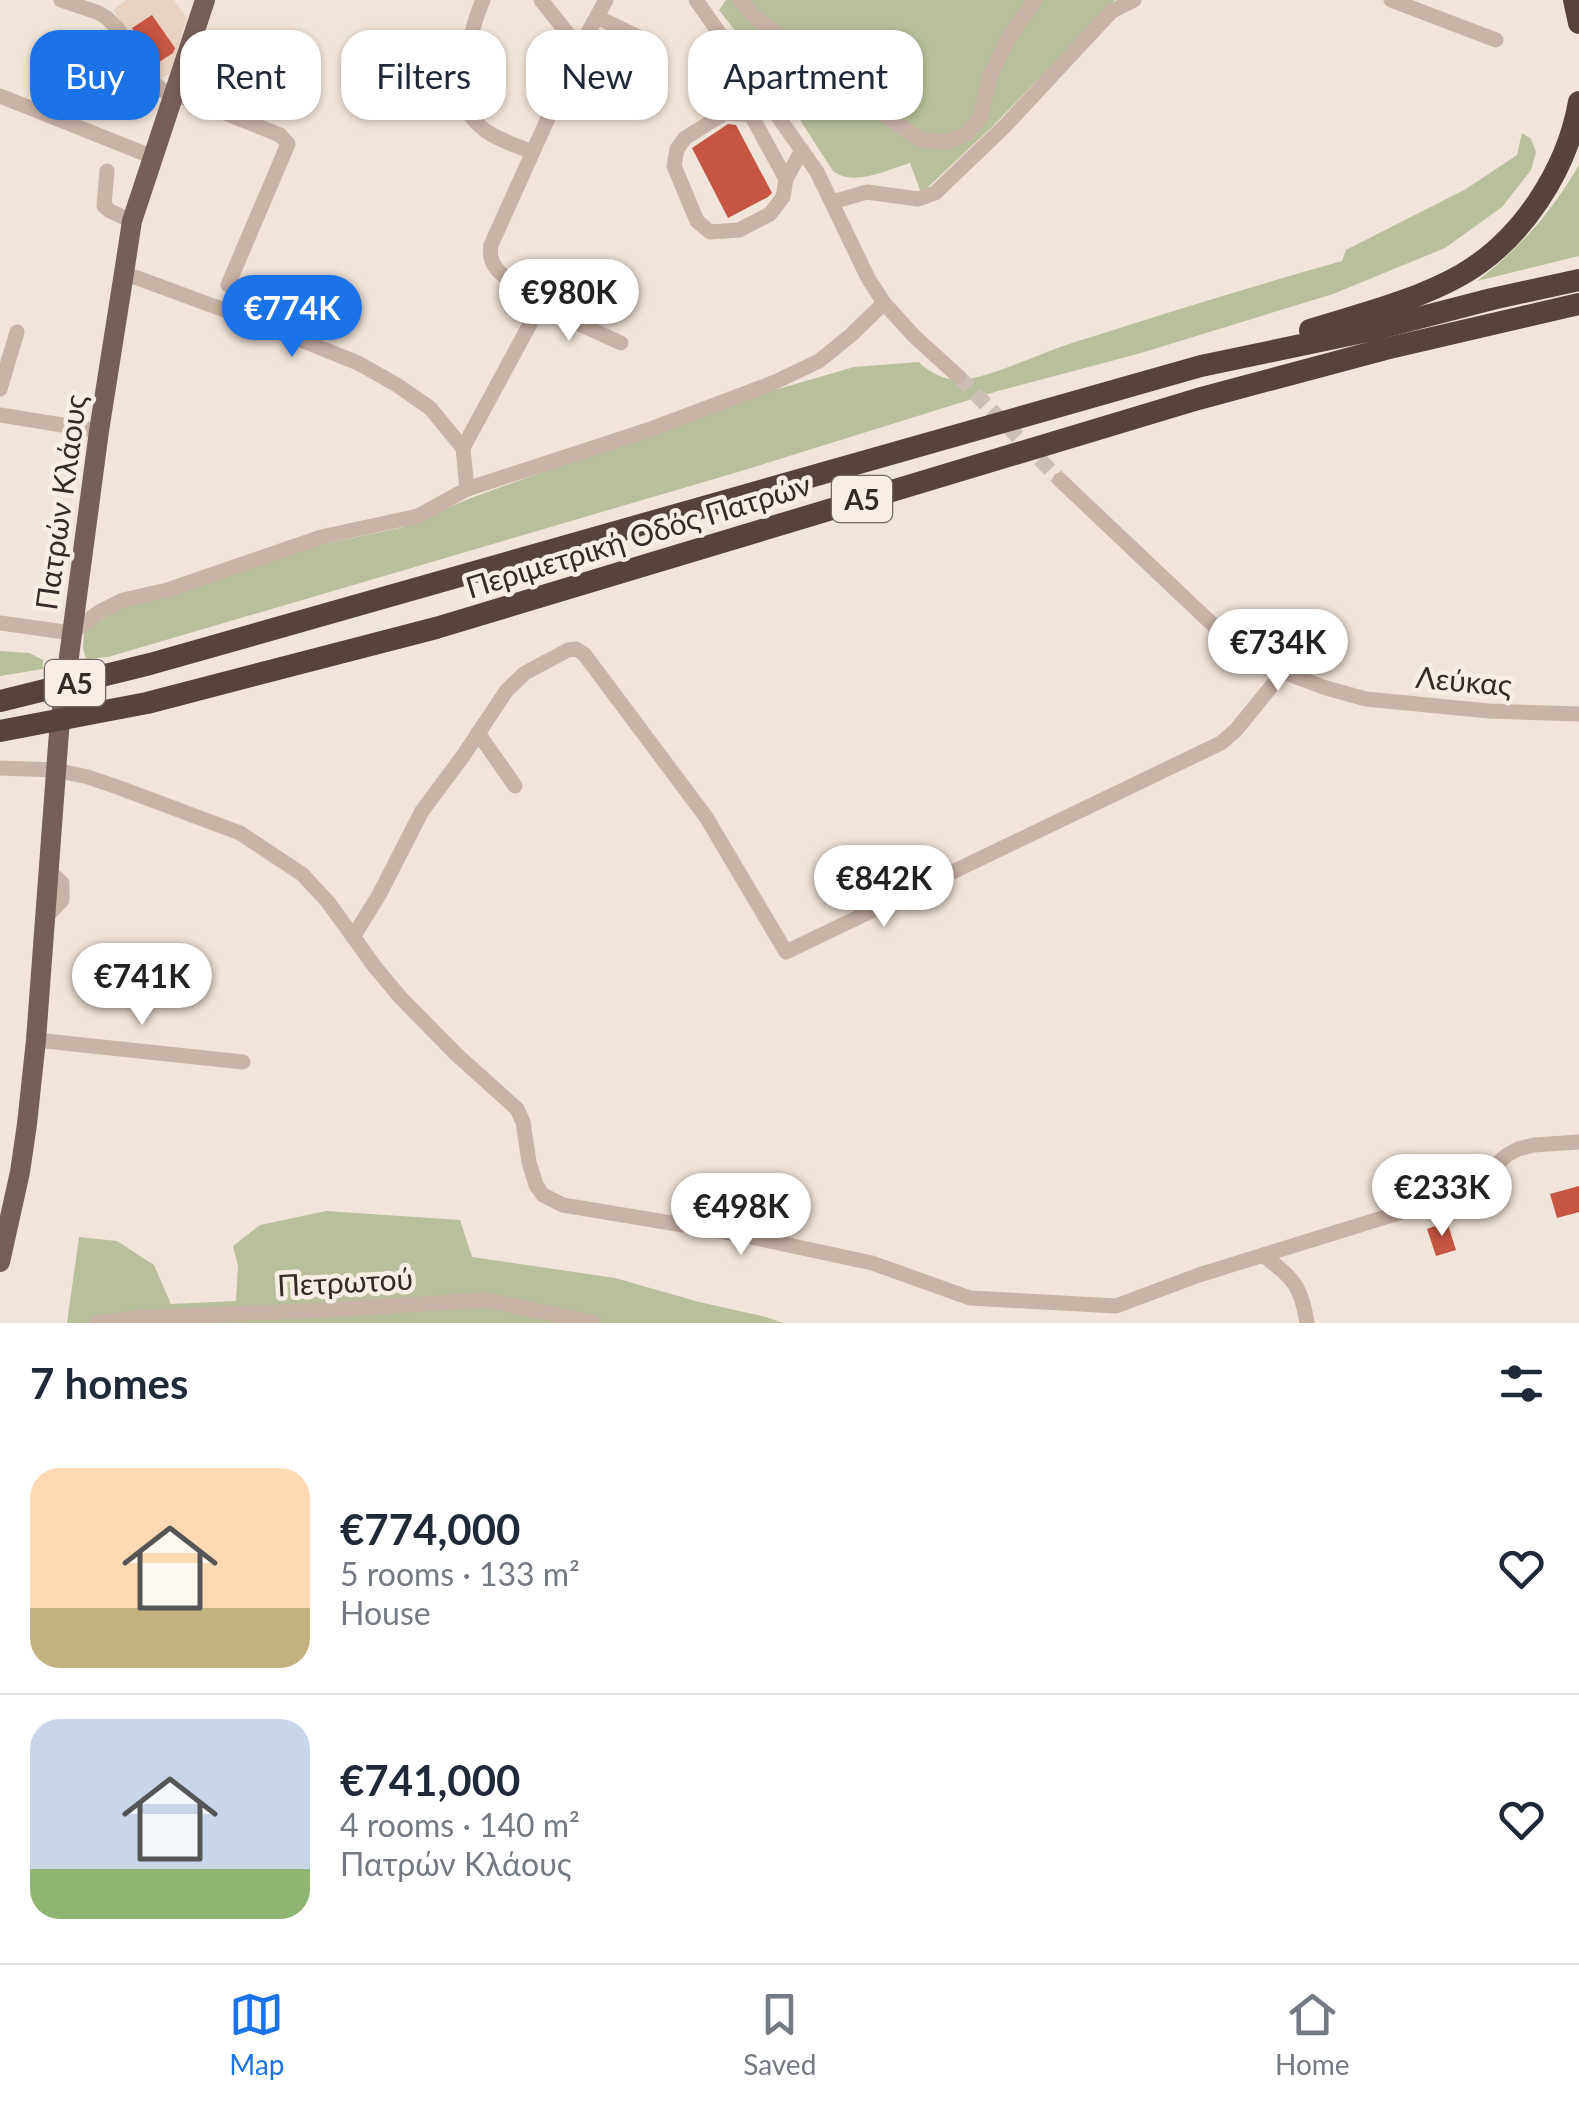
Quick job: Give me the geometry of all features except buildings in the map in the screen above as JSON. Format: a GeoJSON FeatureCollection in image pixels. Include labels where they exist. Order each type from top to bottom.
{"type":"FeatureCollection","features":[{"type":"Feature","properties":{"kind":"highway"},"geometry":{"type":"LineString","coordinates":[[1574,0],[1579,23]]}},
{"type":"Feature","properties":{"kind":"highway"},"geometry":{"type":"LineString","coordinates":[[1201,366],[1413,297],[1480,262],[1514,232],[1538,200],[1564,153],[1579,102]]}},
{"type":"Feature","properties":{"kind":"highway","name":"Περιμετρική Οδός Πατρών"},"geometry":{"type":"LineString","coordinates":[[0,702],[150,664],[1201,366],[1579,280]]}},
{"type":"Feature","properties":{"kind":"highway","name":"Περιμετρική Οδός Πατρών"},"geometry":{"type":"LineString","coordinates":[[0,731],[147,703],[436,628],[1217,394],[1385,349],[1579,304]]}},
{"type":"Feature","properties":{"kind":"main road","name":"Πατρών Κλάους"},"geometry":{"type":"LineString","coordinates":[[0,1262],[24,1150],[56,770],[99,432],[132,221],[205,0]]}},
{"type":"Feature","properties":{"kind":"street"},"geometry":{"type":"LineString","coordinates":[[60,0],[108,18],[149,78],[162,90],[280,135],[288,144],[228,285]]}},
{"type":"Feature","properties":{"kind":"street"},"geometry":{"type":"LineString","coordinates":[[483,0],[468,49],[466,74],[471,116],[488,132],[532,152]]}},
{"type":"Feature","properties":{"kind":"street"},"geometry":{"type":"LineString","coordinates":[[541,0],[565,30]]}},
{"type":"Feature","properties":{"kind":"street"},"geometry":{"type":"LineString","coordinates":[[589,30],[606,0]]}},
{"type":"Feature","properties":{"kind":"street"},"geometry":{"type":"LineString","coordinates":[[696,0],[717,30]]}},
{"type":"Feature","properties":{"kind":"street"},"geometry":{"type":"LineString","coordinates":[[740,0],[755,17],[897,124],[921,140],[947,142],[967,134],[980,118],[990,76],[1008,38],[1035,0]]}},
{"type":"Feature","properties":{"kind":"street"},"geometry":{"type":"LineString","coordinates":[[832,202],[867,192],[918,199],[935,193],[1028,103],[1112,11],[1134,0]]}},
{"type":"Feature","properties":{"kind":"street"},"geometry":{"type":"LineString","coordinates":[[1391,0],[1496,40]]}},
{"type":"Feature","properties":{"kind":"street"},"geometry":{"type":"LineString","coordinates":[[596,17],[624,30]]}},
{"type":"Feature","properties":{"kind":"street"},"geometry":{"type":"LineString","coordinates":[[0,96],[152,157]]}},
{"type":"Feature","properties":{"kind":"street"},"geometry":{"type":"LineString","coordinates":[[547,120],[491,245],[490,256],[498,272],[526,292],[535,304],[621,343]]}},
{"type":"Feature","properties":{"kind":"street"},"geometry":{"type":"LineString","coordinates":[[715,120],[685,138],[677,149],[674,166],[697,222],[710,232],[739,230],[770,214],[783,197],[786,179],[802,150]]}},
{"type":"Feature","properties":{"kind":"street"},"geometry":{"type":"LineString","coordinates":[[754,120],[786,179]]}},
{"type":"Feature","properties":{"kind":"street"},"geometry":{"type":"LineString","coordinates":[[781,120],[832,202],[884,303],[959,378]]}},
{"type":"Feature","properties":{"kind":"street"},"geometry":{"type":"LineString","coordinates":[[107,171],[104,206],[132,221]]}},
{"type":"Feature","properties":{"kind":"street"},"geometry":{"type":"LineString","coordinates":[[124,273],[358,363],[430,408],[463,448]]}},
{"type":"Feature","properties":{"kind":"street"},"geometry":{"type":"LineString","coordinates":[[0,623],[72,633],[123,600],[180,586],[321,537],[418,516],[466,489],[648,430],[775,382],[819,360],[884,303]]}},
{"type":"Feature","properties":{"kind":"street"},"geometry":{"type":"LineString","coordinates":[[466,489],[463,448],[530,324],[535,304]]}},
{"type":"Feature","properties":{"kind":"street"},"geometry":{"type":"LineString","coordinates":[[0,389],[17,332]]}},
{"type":"Feature","properties":{"kind":"street"},"geometry":{"type":"LineString","coordinates":[[0,415],[99,432]]}},
{"type":"Feature","properties":{"kind":"street","name":"Λεύκας"},"geometry":{"type":"LineString","coordinates":[[1060,480],[1210,622],[1241,648],[1283,672],[1366,700],[1488,712],[1579,714]]}},
{"type":"Feature","properties":{"kind":"street"},"geometry":{"type":"LineString","coordinates":[[353,937],[422,811],[507,690],[525,673],[568,650],[584,654],[706,816],[786,952],[1221,744],[1283,672]]}},
{"type":"Feature","properties":{"kind":"street"},"geometry":{"type":"LineString","coordinates":[[478,733],[515,786]]}},
{"type":"Feature","properties":{"kind":"street"},"geometry":{"type":"LineString","coordinates":[[0,768],[56,770],[110,785],[240,833],[302,874],[321,893],[400,997],[517,1109],[536,1185],[543,1195],[558,1203],[737,1234],[872,1264],[970,1298],[1116,1306],[1199,1275],[1463,1193],[1518,1150],[1579,1142]]}},
{"type":"Feature","properties":{"kind":"street"},"geometry":{"type":"LineString","coordinates":[[36,1040],[243,1062]]}},
{"type":"Feature","properties":{"kind":"street"},"geometry":{"type":"LineString","coordinates":[[1263,1256],[1298,1284],[1307,1323]]}},
{"type":"Feature","properties":{"kind":"street","name":"Πετρωτού"},"geometry":{"type":"LineString","coordinates":[[97,1323],[487,1300],[594,1323]]}},
{"type":"Feature","properties":{"kind":"green space"},"geometry":{"type":"Polygon","coordinates":[[[726,0],[1115,0],[992,127],[926,189],[920,190],[910,163],[861,177],[842,176],[833,171],[800,120],[923,120],[923,30],[735,30],[719,10],[726,0]]]}},
{"type":"Feature","properties":{"kind":"green space"},"geometry":{"type":"Polygon","coordinates":[[[1522,133],[1531,139],[1536,152],[1531,170],[1502,207],[1445,248],[1333,294],[108,657],[86,659],[84,630],[121,608],[309,547],[400,528],[471,498],[747,398],[854,367],[919,362],[942,377],[971,378],[1103,333],[1342,261],[1346,250],[1466,189],[1517,155],[1522,133]]]}},
{"type":"Feature","properties":{"kind":"green space"},"geometry":{"type":"Polygon","coordinates":[[[1579,165],[1579,256],[1477,281],[1534,228],[1579,165]]]}},
{"type":"Feature","properties":{"kind":"green space"},"geometry":{"type":"Polygon","coordinates":[[[0,651],[29,653],[43,660],[43,669],[0,676],[0,651]]]}},
{"type":"Feature","properties":{"kind":"green space"},"geometry":{"type":"Polygon","coordinates":[[[326,1211],[460,1220],[472,1257],[615,1278],[783,1323],[67,1323],[79,1237],[117,1241],[154,1265],[171,1304],[236,1301],[238,1266],[233,1246],[260,1225],[326,1211]]]}},
{"type":"Feature","properties":{"kind":"shaded area"},"geometry":{"type":"Polygon","coordinates":[[[126,0],[174,0],[187,18],[180,30],[170,73],[160,77],[160,30],[126,30],[113,10],[126,0]]]}},
{"type":"Feature","properties":{"kind":"tunnel"},"geometry":{"type":"LineString","coordinates":[[959,377],[1060,480]]}}]}
